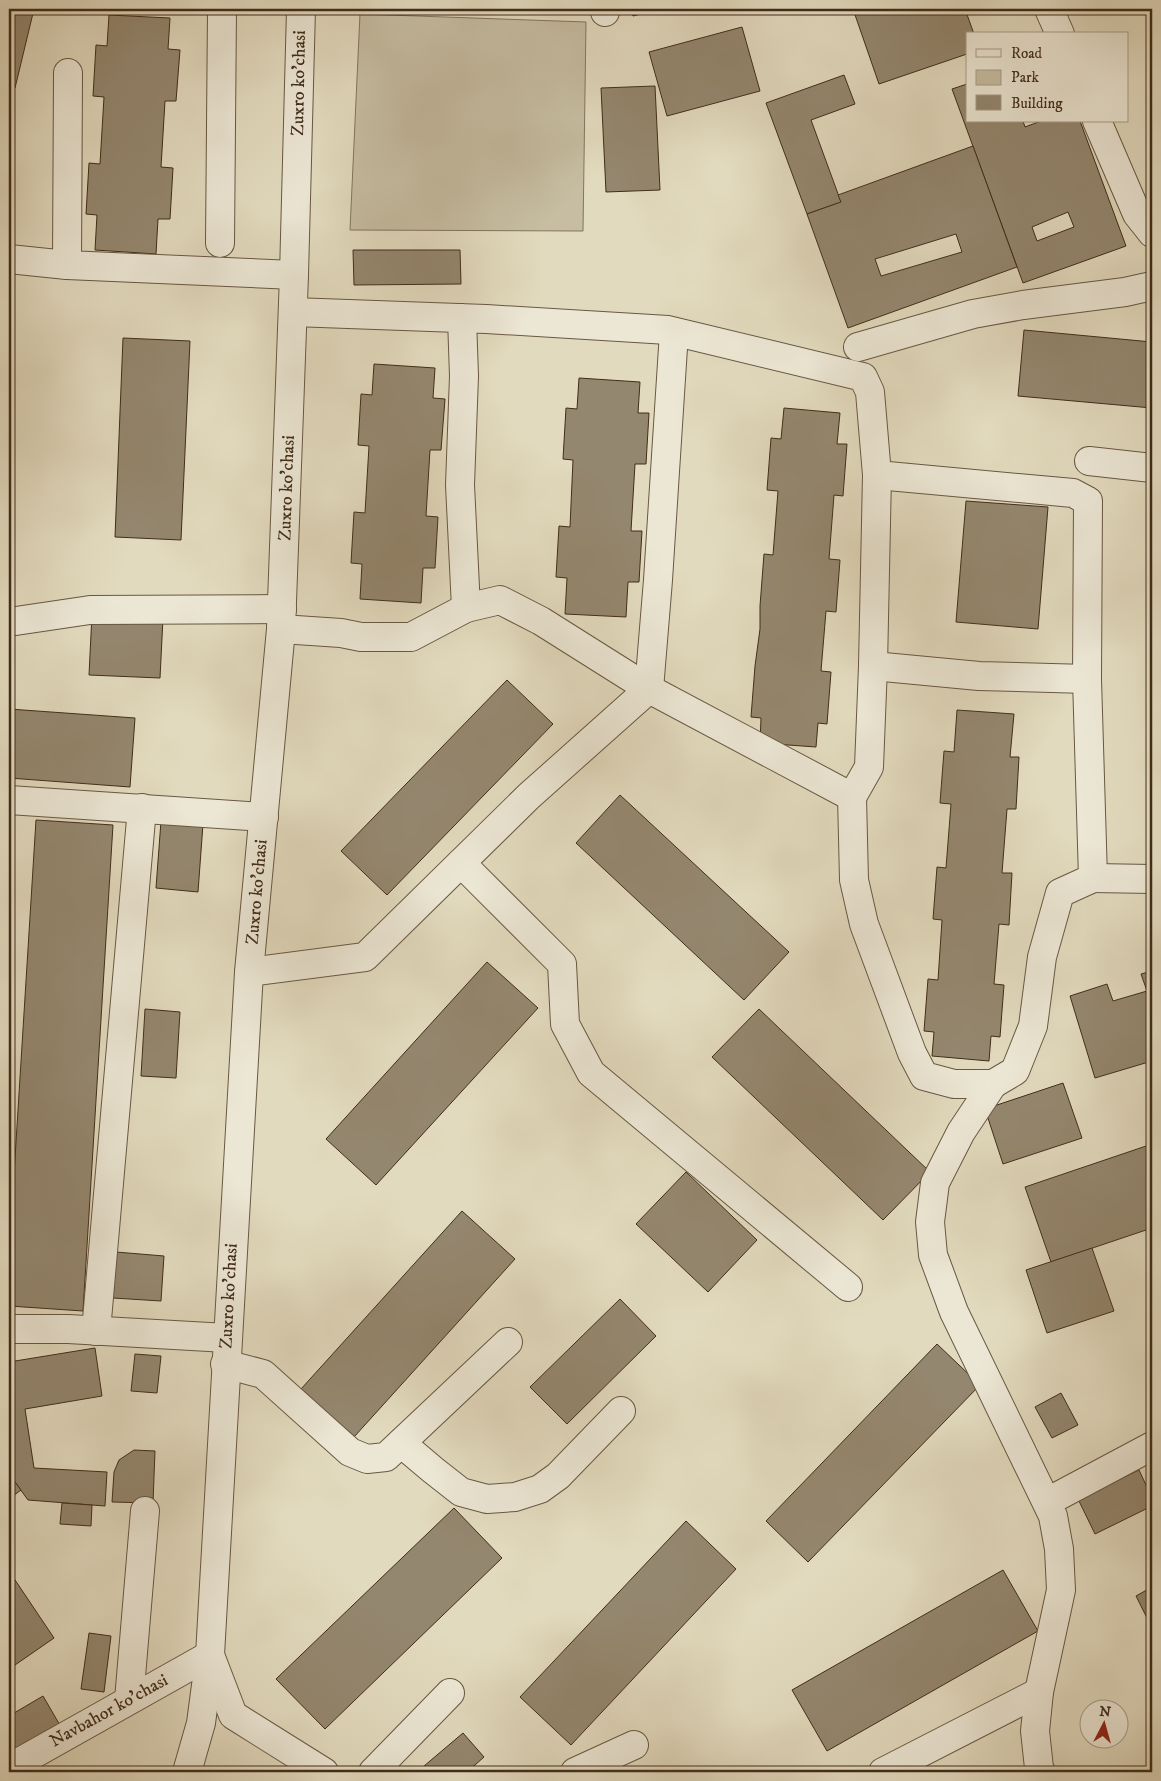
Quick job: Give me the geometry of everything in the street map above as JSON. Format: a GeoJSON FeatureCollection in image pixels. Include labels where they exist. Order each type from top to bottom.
{"type":"FeatureCollection","features":[{"type":"Feature","properties":{"kind":"street"},"geometry":{"type":"LineString","coordinates":[[220,242],[222,9]]}},
{"type":"Feature","properties":{"kind":"street","name":"Zuxro ko'chasi"},"geometry":{"type":"LineString","coordinates":[[187,1772],[201,1723],[210,1654],[249,972],[282,619],[301,9]]}},
{"type":"Feature","properties":{"kind":"street"},"geometry":{"type":"LineString","coordinates":[[1049,9],[1059,32]]}},
{"type":"Feature","properties":{"kind":"street"},"geometry":{"type":"LineString","coordinates":[[67,265],[68,73]]}},
{"type":"Feature","properties":{"kind":"street"},"geometry":{"type":"LineString","coordinates":[[1097,122],[1137,214],[1152,233]]}},
{"type":"Feature","properties":{"kind":"street"},"geometry":{"type":"LineString","coordinates":[[9,259],[67,265],[294,275]]}},
{"type":"Feature","properties":{"kind":"street"},"geometry":{"type":"LineString","coordinates":[[858,348],[973,314],[1125,292],[1152,286]]}},
{"type":"Feature","properties":{"kind":"street"},"geometry":{"type":"LineString","coordinates":[[293,312],[462,318],[668,330],[863,377],[870,392],[877,475],[870,767],[852,797],[854,880],[864,924],[912,1053],[924,1076],[954,1084],[993,1084]]}},
{"type":"Feature","properties":{"kind":"street"},"geometry":{"type":"LineString","coordinates":[[462,318],[464,376],[460,485],[466,608]]}},
{"type":"Feature","properties":{"kind":"street"},"geometry":{"type":"LineString","coordinates":[[249,972],[365,957],[529,796],[649,688],[674,332]]}},
{"type":"Feature","properties":{"kind":"street"},"geometry":{"type":"LineString","coordinates":[[1089,461],[1152,468]]}},
{"type":"Feature","properties":{"kind":"street"},"geometry":{"type":"LineString","coordinates":[[877,475],[1073,493],[1088,501],[1087,679],[1094,878]]}},
{"type":"Feature","properties":{"kind":"street"},"geometry":{"type":"LineString","coordinates":[[9,622],[90,610],[282,619],[361,637],[411,637],[466,608],[500,600],[541,621],[649,688],[852,797]]}},
{"type":"Feature","properties":{"kind":"street"},"geometry":{"type":"LineString","coordinates":[[873,666],[979,676],[1087,679]]}},
{"type":"Feature","properties":{"kind":"street"},"geometry":{"type":"LineString","coordinates":[[9,800],[264,817]]}},
{"type":"Feature","properties":{"kind":"street"},"geometry":{"type":"LineString","coordinates":[[96,1331],[142,808]]}},
{"type":"Feature","properties":{"kind":"street"},"geometry":{"type":"LineString","coordinates":[[461,863],[562,964],[565,1024],[591,1073],[848,1287]]}},
{"type":"Feature","properties":{"kind":"street"},"geometry":{"type":"LineString","coordinates":[[1042,1772],[1039,1768],[1035,1730],[1039,1692],[1061,1590],[1059,1549],[1053,1516],[954,1312],[932,1255],[930,1222],[935,1183],[960,1132],[993,1084],[1015,1071],[1033,1026],[1042,957],[1060,894],[1094,878],[1152,879]]}},
{"type":"Feature","properties":{"kind":"street"},"geometry":{"type":"LineString","coordinates":[[9,1329],[96,1331],[226,1351],[263,1374],[350,1452],[367,1459],[386,1456],[508,1342]]}},
{"type":"Feature","properties":{"kind":"street"},"geometry":{"type":"LineString","coordinates":[[401,1443],[461,1492],[487,1499],[516,1497],[540,1489],[558,1476],[621,1411]]}},
{"type":"Feature","properties":{"kind":"street"},"geometry":{"type":"LineString","coordinates":[[1047,1502],[1152,1446]]}},
{"type":"Feature","properties":{"kind":"street"},"geometry":{"type":"LineString","coordinates":[[129,1700],[145,1511]]}},
{"type":"Feature","properties":{"kind":"street"},"geometry":{"type":"LineString","coordinates":[[210,1654],[233,1715],[324,1772]]}},
{"type":"Feature","properties":{"kind":"street","name":"Navbahor ko'chasi"},"geometry":{"type":"LineString","coordinates":[[9,1768],[210,1654]]}},
{"type":"Feature","properties":{"kind":"street"},"geometry":{"type":"LineString","coordinates":[[883,1772],[1039,1692]]}},
{"type":"Feature","properties":{"kind":"street"},"geometry":{"type":"LineString","coordinates":[[373,1772],[450,1693]]}},
{"type":"Feature","properties":{"kind":"street"},"geometry":{"type":"LineString","coordinates":[[575,1772],[634,1745]]}},
{"type":"Feature","properties":{"kind":"green space"},"geometry":{"type":"Polygon","coordinates":[[[360,14],[586,22],[583,231],[350,230],[360,14]]]}},
{"type":"Feature","properties":{"kind":"building"},"geometry":{"type":"Polygon","coordinates":[[[9,9],[34,9],[15,88],[9,87],[9,9]]]}},
{"type":"Feature","properties":{"kind":"building"},"geometry":{"type":"Polygon","coordinates":[[[630,9],[660,9],[633,16],[630,9]]]}},
{"type":"Feature","properties":{"kind":"building"},"geometry":{"type":"Polygon","coordinates":[[[853,9],[965,9],[973,32],[966,32],[966,54],[879,84],[853,9]]]}},
{"type":"Feature","properties":{"kind":"building"},"geometry":{"type":"Polygon","coordinates":[[[109,15],[170,18],[168,49],[180,50],[176,101],[165,101],[161,167],[173,168],[170,219],[158,219],[156,254],[95,250],[97,215],[86,214],[89,163],[100,164],[104,97],[93,96],[96,45],[107,46],[109,15]]]}},
{"type":"Feature","properties":{"kind":"building"},"geometry":{"type":"Polygon","coordinates":[[[742,27],[760,91],[667,116],[649,52],[742,27]]]}},
{"type":"Feature","properties":{"kind":"building"},"geometry":{"type":"Polygon","coordinates":[[[844,75],[855,104],[811,120],[841,202],[807,214],[766,103],[844,75]]]}},
{"type":"Feature","properties":{"kind":"building"},"geometry":{"type":"Polygon","coordinates":[[[966,84],[966,122],[1023,122],[1025,127],[1038,122],[1080,122],[1126,246],[1023,283],[952,89],[966,84]],[[1068,212],[1032,227],[1037,241],[1074,227],[1068,212]]]}},
{"type":"Feature","properties":{"kind":"building"},"geometry":{"type":"Polygon","coordinates":[[[655,86],[660,190],[606,192],[601,88],[655,86]]]}},
{"type":"Feature","properties":{"kind":"building"},"geometry":{"type":"Polygon","coordinates":[[[973,146],[1017,267],[848,328],[807,214],[841,202],[838,195],[973,146]],[[956,234],[875,259],[881,276],[962,252],[956,234]]]}},
{"type":"Feature","properties":{"kind":"building"},"geometry":{"type":"Polygon","coordinates":[[[353,250],[460,250],[461,284],[354,285],[353,250]]]}},
{"type":"Feature","properties":{"kind":"building"},"geometry":{"type":"Polygon","coordinates":[[[1024,330],[1152,342],[1152,408],[1018,396],[1024,330]]]}},
{"type":"Feature","properties":{"kind":"building"},"geometry":{"type":"Polygon","coordinates":[[[123,338],[190,341],[181,540],[115,537],[123,338]]]}},
{"type":"Feature","properties":{"kind":"building"},"geometry":{"type":"Polygon","coordinates":[[[374,364],[435,368],[433,398],[445,399],[441,450],[430,450],[426,516],[438,517],[435,568],[423,568],[421,603],[360,599],[362,564],[351,563],[354,512],[365,513],[369,446],[358,445],[361,394],[372,395],[374,364]]]}},
{"type":"Feature","properties":{"kind":"building"},"geometry":{"type":"Polygon","coordinates":[[[579,378],[640,382],[638,413],[649,413],[646,464],[635,464],[631,531],[642,531],[639,582],[628,582],[626,617],[565,614],[567,578],[556,577],[559,526],[570,527],[573,460],[563,459],[566,408],[577,409],[579,378]]]}},
{"type":"Feature","properties":{"kind":"building"},"geometry":{"type":"Polygon","coordinates":[[[784,408],[840,413],[837,444],[847,444],[843,496],[834,495],[829,559],[840,560],[836,612],[826,611],[821,671],[831,672],[827,724],[818,723],[816,747],[760,743],[761,718],[751,717],[760,629],[764,554],[773,555],[778,491],[767,490],[771,438],[781,439],[784,408]]]}},
{"type":"Feature","properties":{"kind":"building"},"geometry":{"type":"Polygon","coordinates":[[[966,501],[1048,507],[1038,629],[956,622],[966,501]]]}},
{"type":"Feature","properties":{"kind":"building"},"geometry":{"type":"Polygon","coordinates":[[[92,614],[163,618],[160,678],[89,675],[92,614]]]}},
{"type":"Feature","properties":{"kind":"building"},"geometry":{"type":"Polygon","coordinates":[[[507,680],[553,724],[387,895],[341,851],[507,680]]]}},
{"type":"Feature","properties":{"kind":"building"},"geometry":{"type":"Polygon","coordinates":[[[9,709],[135,718],[130,787],[9,778],[9,709]]]}},
{"type":"Feature","properties":{"kind":"building"},"geometry":{"type":"Polygon","coordinates":[[[957,710],[1014,714],[1010,757],[1019,757],[1016,809],[1007,809],[1002,873],[1012,873],[1009,925],[999,924],[994,984],[1004,985],[1000,1037],[991,1036],[989,1061],[932,1056],[934,1032],[924,1031],[928,979],[938,980],[942,920],[933,919],[937,867],[946,868],[951,804],[940,803],[944,751],[954,752],[957,710]]]}},
{"type":"Feature","properties":{"kind":"building"},"geometry":{"type":"Polygon","coordinates":[[[620,795],[789,952],[744,1000],[576,843],[620,795]]]}},
{"type":"Feature","properties":{"kind":"building"},"geometry":{"type":"Polygon","coordinates":[[[36,820],[113,825],[83,1311],[9,1306],[9,1255],[36,820]]]}},
{"type":"Feature","properties":{"kind":"building"},"geometry":{"type":"Polygon","coordinates":[[[161,821],[203,824],[198,892],[156,888],[161,821]]]}},
{"type":"Feature","properties":{"kind":"building"},"geometry":{"type":"Polygon","coordinates":[[[487,962],[538,1008],[376,1185],[326,1139],[487,962]]]}},
{"type":"Feature","properties":{"kind":"building"},"geometry":{"type":"Polygon","coordinates":[[[1152,971],[1152,1061],[1095,1078],[1070,996],[1107,984],[1113,1001],[1147,991],[1141,974],[1152,971]]]}},
{"type":"Feature","properties":{"kind":"building"},"geometry":{"type":"Polygon","coordinates":[[[145,1009],[180,1012],[176,1078],[141,1076],[145,1009]]]}},
{"type":"Feature","properties":{"kind":"building"},"geometry":{"type":"Polygon","coordinates":[[[759,1009],[930,1172],[883,1220],[712,1057],[759,1009]]]}},
{"type":"Feature","properties":{"kind":"building"},"geometry":{"type":"Polygon","coordinates":[[[1063,1083],[1082,1138],[1003,1164],[985,1109],[1063,1083]]]}},
{"type":"Feature","properties":{"kind":"building"},"geometry":{"type":"Polygon","coordinates":[[[1152,1144],[1152,1228],[1051,1262],[1025,1187],[1152,1144]]]}},
{"type":"Feature","properties":{"kind":"building"},"geometry":{"type":"Polygon","coordinates":[[[686,1172],[757,1240],[708,1292],[636,1224],[686,1172]]]}},
{"type":"Feature","properties":{"kind":"building"},"geometry":{"type":"Polygon","coordinates":[[[462,1211],[515,1259],[354,1437],[301,1389],[462,1211]]]}},
{"type":"Feature","properties":{"kind":"building"},"geometry":{"type":"Polygon","coordinates":[[[1092,1248],[1114,1311],[1047,1333],[1026,1270],[1092,1248]]]}},
{"type":"Feature","properties":{"kind":"building"},"geometry":{"type":"Polygon","coordinates":[[[116,1252],[164,1256],[161,1301],[113,1298],[116,1252]]]}},
{"type":"Feature","properties":{"kind":"building"},"geometry":{"type":"Polygon","coordinates":[[[620,1299],[656,1336],[567,1424],[530,1387],[620,1299]]]}},
{"type":"Feature","properties":{"kind":"building"},"geometry":{"type":"Polygon","coordinates":[[[937,1344],[980,1385],[808,1562],[766,1521],[937,1344]]]}},
{"type":"Feature","properties":{"kind":"building"},"geometry":{"type":"Polygon","coordinates":[[[95,1348],[102,1396],[25,1409],[34,1468],[107,1472],[105,1506],[28,1500],[9,1474],[9,1362],[95,1348]]]}},
{"type":"Feature","properties":{"kind":"building"},"geometry":{"type":"Polygon","coordinates":[[[135,1354],[161,1356],[157,1393],[131,1391],[135,1354]]]}},
{"type":"Feature","properties":{"kind":"building"},"geometry":{"type":"Polygon","coordinates":[[[1061,1393],[1078,1425],[1052,1438],[1035,1407],[1061,1393]]]}},
{"type":"Feature","properties":{"kind":"building"},"geometry":{"type":"Polygon","coordinates":[[[134,1450],[155,1451],[153,1503],[112,1502],[114,1472],[119,1460],[134,1450]]]}},
{"type":"Feature","properties":{"kind":"building"},"geometry":{"type":"Polygon","coordinates":[[[1139,1470],[1152,1498],[1152,1506],[1095,1534],[1078,1499],[1139,1470]]]}},
{"type":"Feature","properties":{"kind":"building"},"geometry":{"type":"Polygon","coordinates":[[[9,1474],[21,1490],[9,1499],[9,1474]]]}},
{"type":"Feature","properties":{"kind":"building"},"geometry":{"type":"Polygon","coordinates":[[[62,1503],[92,1505],[91,1526],[60,1524],[62,1503]]]}},
{"type":"Feature","properties":{"kind":"building"},"geometry":{"type":"Polygon","coordinates":[[[454,1508],[502,1558],[325,1729],[276,1679],[454,1508]]]}},
{"type":"Feature","properties":{"kind":"building"},"geometry":{"type":"Polygon","coordinates":[[[686,1521],[736,1569],[571,1745],[520,1697],[686,1521]]]}},
{"type":"Feature","properties":{"kind":"building"},"geometry":{"type":"Polygon","coordinates":[[[1003,1570],[1038,1631],[827,1751],[792,1690],[1003,1570]]]}},
{"type":"Feature","properties":{"kind":"building"},"geometry":{"type":"Polygon","coordinates":[[[9,1571],[54,1638],[15,1665],[9,1655],[9,1571]]]}},
{"type":"Feature","properties":{"kind":"building"},"geometry":{"type":"Polygon","coordinates":[[[1152,1587],[1152,1628],[1136,1596],[1152,1587]]]}},
{"type":"Feature","properties":{"kind":"building"},"geometry":{"type":"Polygon","coordinates":[[[89,1633],[111,1636],[104,1692],[81,1689],[89,1633]]]}},
{"type":"Feature","properties":{"kind":"building"},"geometry":{"type":"Polygon","coordinates":[[[9,1655],[15,1665],[9,1669],[9,1655]]]}},
{"type":"Feature","properties":{"kind":"building"},"geometry":{"type":"Polygon","coordinates":[[[43,1696],[61,1727],[9,1756],[9,1716],[43,1696]]]}},
{"type":"Feature","properties":{"kind":"building"},"geometry":{"type":"Polygon","coordinates":[[[463,1733],[484,1757],[467,1772],[417,1772],[463,1733]]]}}]}
